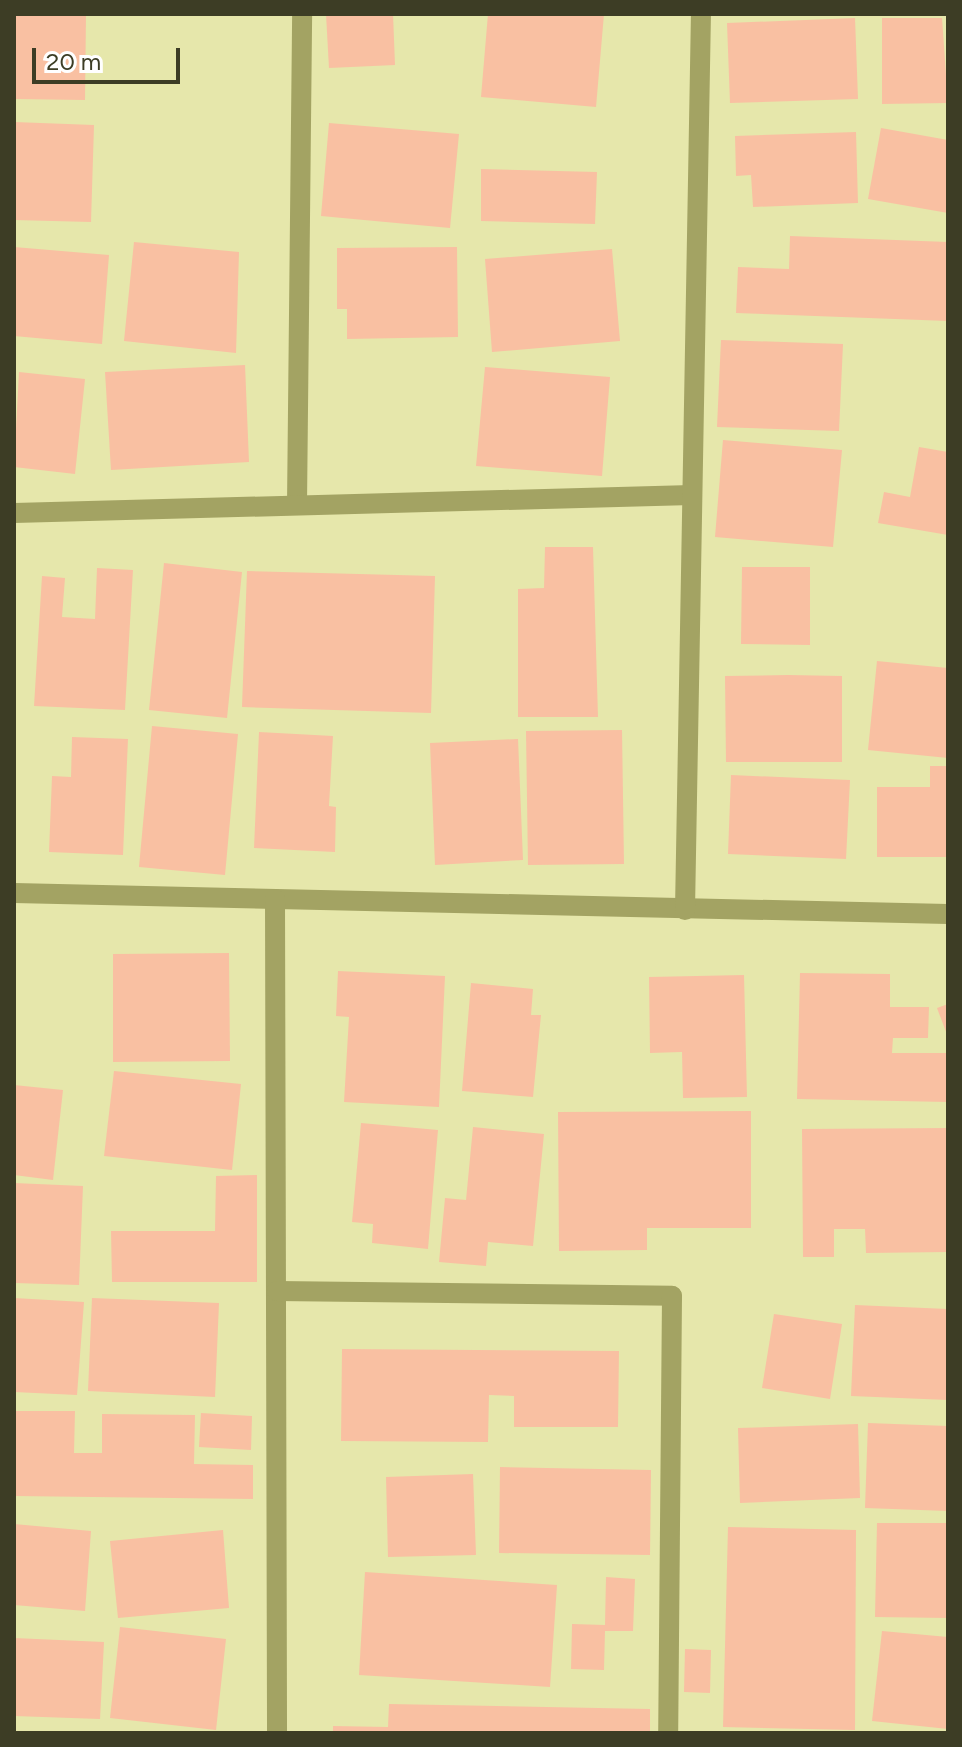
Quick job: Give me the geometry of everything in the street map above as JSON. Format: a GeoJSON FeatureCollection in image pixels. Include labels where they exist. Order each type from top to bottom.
{"type":"FeatureCollection","features":[{"type":"Feature","properties":{"kind":"street"},"geometry":{"type":"LineString","coordinates":[[297,505],[302,14]]}},
{"type":"Feature","properties":{"kind":"street"},"geometry":{"type":"LineString","coordinates":[[685,910],[701,14]]}},
{"type":"Feature","properties":{"kind":"street"},"geometry":{"type":"LineString","coordinates":[[14,513],[692,495]]}},
{"type":"Feature","properties":{"kind":"street"},"geometry":{"type":"LineString","coordinates":[[14,893],[948,914]]}},
{"type":"Feature","properties":{"kind":"street"},"geometry":{"type":"LineString","coordinates":[[275,899],[277,1733]]}},
{"type":"Feature","properties":{"kind":"street"},"geometry":{"type":"LineString","coordinates":[[277,1291],[672,1296],[668,1733]]}},
{"type":"Feature","properties":{"kind":"building"},"geometry":{"type":"Polygon","coordinates":[[[14,14],[86,14],[85,100],[14,99],[14,14]]]}},
{"type":"Feature","properties":{"kind":"building"},"geometry":{"type":"Polygon","coordinates":[[[326,14],[393,14],[395,65],[329,68],[326,14]]]}},
{"type":"Feature","properties":{"kind":"building"},"geometry":{"type":"Polygon","coordinates":[[[488,14],[604,14],[596,107],[481,97],[488,14]]]}},
{"type":"Feature","properties":{"kind":"building"},"geometry":{"type":"Polygon","coordinates":[[[855,18],[858,99],[730,103],[727,23],[855,18]]]}},
{"type":"Feature","properties":{"kind":"building"},"geometry":{"type":"Polygon","coordinates":[[[882,18],[942,18],[948,103],[882,104],[882,18]]]}},
{"type":"Feature","properties":{"kind":"building"},"geometry":{"type":"Polygon","coordinates":[[[14,122],[94,125],[91,222],[14,220],[14,122]]]}},
{"type":"Feature","properties":{"kind":"building"},"geometry":{"type":"Polygon","coordinates":[[[329,123],[459,134],[450,228],[321,216],[329,123]]]}},
{"type":"Feature","properties":{"kind":"building"},"geometry":{"type":"Polygon","coordinates":[[[881,128],[948,140],[948,213],[868,199],[881,128]]]}},
{"type":"Feature","properties":{"kind":"building"},"geometry":{"type":"Polygon","coordinates":[[[856,132],[858,203],[753,207],[751,175],[736,176],[735,136],[856,132]]]}},
{"type":"Feature","properties":{"kind":"building"},"geometry":{"type":"Polygon","coordinates":[[[481,169],[597,172],[595,224],[481,221],[481,169]]]}},
{"type":"Feature","properties":{"kind":"building"},"geometry":{"type":"Polygon","coordinates":[[[790,236],[948,242],[948,321],[736,313],[738,267],[789,269],[790,236]]]}},
{"type":"Feature","properties":{"kind":"building"},"geometry":{"type":"Polygon","coordinates":[[[134,242],[239,252],[236,353],[124,341],[134,242]]]}},
{"type":"Feature","properties":{"kind":"building"},"geometry":{"type":"Polygon","coordinates":[[[14,247],[109,255],[102,344],[14,336],[14,247]]]}},
{"type":"Feature","properties":{"kind":"building"},"geometry":{"type":"Polygon","coordinates":[[[457,247],[458,337],[347,339],[347,309],[337,309],[337,248],[457,247]]]}},
{"type":"Feature","properties":{"kind":"building"},"geometry":{"type":"Polygon","coordinates":[[[612,249],[620,341],[492,352],[485,259],[612,249]]]}},
{"type":"Feature","properties":{"kind":"building"},"geometry":{"type":"Polygon","coordinates":[[[721,340],[843,344],[839,431],[717,427],[721,340]]]}},
{"type":"Feature","properties":{"kind":"building"},"geometry":{"type":"Polygon","coordinates":[[[245,365],[249,462],[111,470],[105,372],[245,365]]]}},
{"type":"Feature","properties":{"kind":"building"},"geometry":{"type":"Polygon","coordinates":[[[485,367],[610,377],[602,476],[476,466],[485,367]]]}},
{"type":"Feature","properties":{"kind":"building"},"geometry":{"type":"Polygon","coordinates":[[[19,372],[85,379],[75,474],[14,467],[19,372]]]}},
{"type":"Feature","properties":{"kind":"building"},"geometry":{"type":"Polygon","coordinates":[[[723,440],[842,450],[833,547],[715,537],[723,440]]]}},
{"type":"Feature","properties":{"kind":"building"},"geometry":{"type":"Polygon","coordinates":[[[919,447],[948,452],[948,535],[878,523],[884,492],[910,497],[919,447]]]}},
{"type":"Feature","properties":{"kind":"building"},"geometry":{"type":"Polygon","coordinates":[[[545,547],[593,547],[598,717],[518,717],[518,589],[544,588],[545,547]]]}},
{"type":"Feature","properties":{"kind":"building"},"geometry":{"type":"Polygon","coordinates":[[[164,563],[242,572],[227,718],[149,710],[164,563]]]}},
{"type":"Feature","properties":{"kind":"building"},"geometry":{"type":"Polygon","coordinates":[[[742,567],[810,567],[810,645],[741,644],[742,567]]]}},
{"type":"Feature","properties":{"kind":"building"},"geometry":{"type":"Polygon","coordinates":[[[97,568],[133,570],[125,710],[34,706],[42,576],[65,578],[62,617],[95,619],[97,568]]]}},
{"type":"Feature","properties":{"kind":"building"},"geometry":{"type":"Polygon","coordinates":[[[247,571],[435,576],[431,713],[242,707],[247,571]]]}},
{"type":"Feature","properties":{"kind":"building"},"geometry":{"type":"Polygon","coordinates":[[[877,661],[948,668],[948,758],[868,750],[877,661]]]}},
{"type":"Feature","properties":{"kind":"building"},"geometry":{"type":"Polygon","coordinates":[[[725,676],[842,676],[842,762],[726,762],[725,676]]]}},
{"type":"Feature","properties":{"kind":"building"},"geometry":{"type":"Polygon","coordinates":[[[152,726],[238,734],[225,875],[139,867],[152,726]]]}},
{"type":"Feature","properties":{"kind":"building"},"geometry":{"type":"Polygon","coordinates":[[[622,730],[624,864],[528,865],[526,731],[622,730]]]}},
{"type":"Feature","properties":{"kind":"building"},"geometry":{"type":"Polygon","coordinates":[[[259,732],[333,736],[329,806],[336,807],[335,852],[254,848],[259,732]]]}},
{"type":"Feature","properties":{"kind":"building"},"geometry":{"type":"Polygon","coordinates":[[[72,737],[128,739],[123,855],[49,852],[52,776],[71,777],[72,737]]]}},
{"type":"Feature","properties":{"kind":"building"},"geometry":{"type":"Polygon","coordinates":[[[518,739],[523,860],[435,865],[430,743],[518,739]]]}},
{"type":"Feature","properties":{"kind":"building"},"geometry":{"type":"Polygon","coordinates":[[[930,766],[948,766],[948,857],[877,857],[877,787],[930,787],[930,766]]]}},
{"type":"Feature","properties":{"kind":"building"},"geometry":{"type":"Polygon","coordinates":[[[731,775],[850,780],[846,859],[728,854],[731,775]]]}},
{"type":"Feature","properties":{"kind":"building"},"geometry":{"type":"Polygon","coordinates":[[[229,953],[230,1061],[113,1062],[113,954],[229,953]]]}},
{"type":"Feature","properties":{"kind":"building"},"geometry":{"type":"Polygon","coordinates":[[[338,971],[445,976],[439,1107],[344,1102],[349,1017],[336,1016],[338,971]]]}},
{"type":"Feature","properties":{"kind":"building"},"geometry":{"type":"Polygon","coordinates":[[[800,973],[890,974],[890,1007],[929,1007],[928,1038],[893,1038],[892,1053],[948,1053],[948,1102],[797,1099],[800,973]]]}},
{"type":"Feature","properties":{"kind":"building"},"geometry":{"type":"Polygon","coordinates":[[[744,975],[747,1097],[683,1098],[682,1052],[650,1053],[649,977],[744,975]]]}},
{"type":"Feature","properties":{"kind":"building"},"geometry":{"type":"Polygon","coordinates":[[[471,983],[533,989],[531,1015],[541,1015],[533,1097],[462,1091],[471,983]]]}},
{"type":"Feature","properties":{"kind":"building"},"geometry":{"type":"Polygon","coordinates":[[[948,1004],[948,1037],[937,1008],[948,1004]]]}},
{"type":"Feature","properties":{"kind":"building"},"geometry":{"type":"Polygon","coordinates":[[[114,1071],[241,1084],[232,1170],[104,1156],[114,1071]]]}},
{"type":"Feature","properties":{"kind":"building"},"geometry":{"type":"Polygon","coordinates":[[[14,1085],[63,1090],[53,1180],[14,1175],[14,1085]]]}},
{"type":"Feature","properties":{"kind":"building"},"geometry":{"type":"Polygon","coordinates":[[[751,1111],[751,1228],[647,1228],[647,1250],[559,1251],[558,1112],[751,1111]]]}},
{"type":"Feature","properties":{"kind":"building"},"geometry":{"type":"Polygon","coordinates":[[[361,1123],[438,1130],[428,1249],[372,1243],[373,1224],[352,1222],[361,1123]]]}},
{"type":"Feature","properties":{"kind":"building"},"geometry":{"type":"Polygon","coordinates":[[[473,1127],[544,1134],[533,1246],[488,1242],[486,1266],[439,1262],[445,1198],[466,1200],[473,1127]]]}},
{"type":"Feature","properties":{"kind":"building"},"geometry":{"type":"Polygon","coordinates":[[[948,1128],[948,1252],[866,1253],[865,1229],[834,1229],[834,1257],[803,1257],[802,1129],[948,1128]]]}},
{"type":"Feature","properties":{"kind":"building"},"geometry":{"type":"Polygon","coordinates":[[[257,1175],[257,1282],[112,1282],[111,1231],[215,1231],[216,1176],[257,1175]]]}},
{"type":"Feature","properties":{"kind":"building"},"geometry":{"type":"Polygon","coordinates":[[[14,1183],[83,1186],[79,1285],[14,1283],[14,1183]]]}},
{"type":"Feature","properties":{"kind":"building"},"geometry":{"type":"Polygon","coordinates":[[[14,1298],[84,1302],[77,1395],[14,1392],[14,1298]]]}},
{"type":"Feature","properties":{"kind":"building"},"geometry":{"type":"Polygon","coordinates":[[[92,1298],[219,1303],[215,1397],[88,1391],[92,1298]]]}},
{"type":"Feature","properties":{"kind":"building"},"geometry":{"type":"Polygon","coordinates":[[[855,1305],[948,1309],[948,1400],[851,1396],[855,1305]]]}},
{"type":"Feature","properties":{"kind":"building"},"geometry":{"type":"Polygon","coordinates":[[[774,1314],[842,1324],[830,1399],[762,1388],[774,1314]]]}},
{"type":"Feature","properties":{"kind":"building"},"geometry":{"type":"Polygon","coordinates":[[[342,1349],[619,1351],[618,1427],[514,1427],[514,1396],[489,1395],[488,1442],[341,1441],[342,1349]]]}},
{"type":"Feature","properties":{"kind":"building"},"geometry":{"type":"Polygon","coordinates":[[[14,1411],[75,1411],[74,1453],[102,1453],[102,1414],[195,1415],[194,1464],[253,1465],[253,1499],[14,1496],[14,1411]]]}},
{"type":"Feature","properties":{"kind":"building"},"geometry":{"type":"Polygon","coordinates":[[[201,1413],[252,1416],[251,1450],[199,1447],[201,1413]]]}},
{"type":"Feature","properties":{"kind":"building"},"geometry":{"type":"Polygon","coordinates":[[[868,1423],[948,1426],[948,1511],[865,1508],[868,1423]]]}},
{"type":"Feature","properties":{"kind":"building"},"geometry":{"type":"Polygon","coordinates":[[[858,1424],[860,1498],[740,1503],[738,1428],[858,1424]]]}},
{"type":"Feature","properties":{"kind":"building"},"geometry":{"type":"Polygon","coordinates":[[[500,1467],[651,1470],[650,1555],[499,1553],[500,1467]]]}},
{"type":"Feature","properties":{"kind":"building"},"geometry":{"type":"Polygon","coordinates":[[[473,1474],[476,1555],[388,1557],[386,1477],[473,1474]]]}},
{"type":"Feature","properties":{"kind":"building"},"geometry":{"type":"Polygon","coordinates":[[[877,1523],[948,1523],[948,1618],[875,1617],[877,1523]]]}},
{"type":"Feature","properties":{"kind":"building"},"geometry":{"type":"Polygon","coordinates":[[[14,1524],[91,1531],[85,1611],[14,1605],[14,1524]]]}},
{"type":"Feature","properties":{"kind":"building"},"geometry":{"type":"Polygon","coordinates":[[[728,1527],[856,1530],[855,1730],[723,1727],[728,1527]]]}},
{"type":"Feature","properties":{"kind":"building"},"geometry":{"type":"Polygon","coordinates":[[[223,1530],[229,1608],[118,1618],[110,1541],[223,1530]]]}},
{"type":"Feature","properties":{"kind":"building"},"geometry":{"type":"Polygon","coordinates":[[[365,1572],[557,1585],[550,1687],[359,1675],[365,1572]]]}},
{"type":"Feature","properties":{"kind":"building"},"geometry":{"type":"Polygon","coordinates":[[[606,1577],[635,1579],[633,1631],[605,1631],[604,1670],[571,1669],[572,1624],[605,1625],[606,1577]]]}},
{"type":"Feature","properties":{"kind":"building"},"geometry":{"type":"Polygon","coordinates":[[[120,1627],[226,1639],[216,1730],[110,1718],[120,1627]]]}},
{"type":"Feature","properties":{"kind":"building"},"geometry":{"type":"Polygon","coordinates":[[[882,1631],[948,1637],[948,1729],[872,1721],[882,1631]]]}},
{"type":"Feature","properties":{"kind":"building"},"geometry":{"type":"Polygon","coordinates":[[[14,1638],[104,1642],[100,1719],[14,1716],[14,1638]]]}},
{"type":"Feature","properties":{"kind":"building"},"geometry":{"type":"Polygon","coordinates":[[[685,1649],[711,1650],[710,1693],[684,1692],[685,1649]]]}},
{"type":"Feature","properties":{"kind":"building"},"geometry":{"type":"Polygon","coordinates":[[[389,1704],[650,1709],[650,1733],[333,1733],[333,1726],[388,1727],[389,1704]]]}}]}
